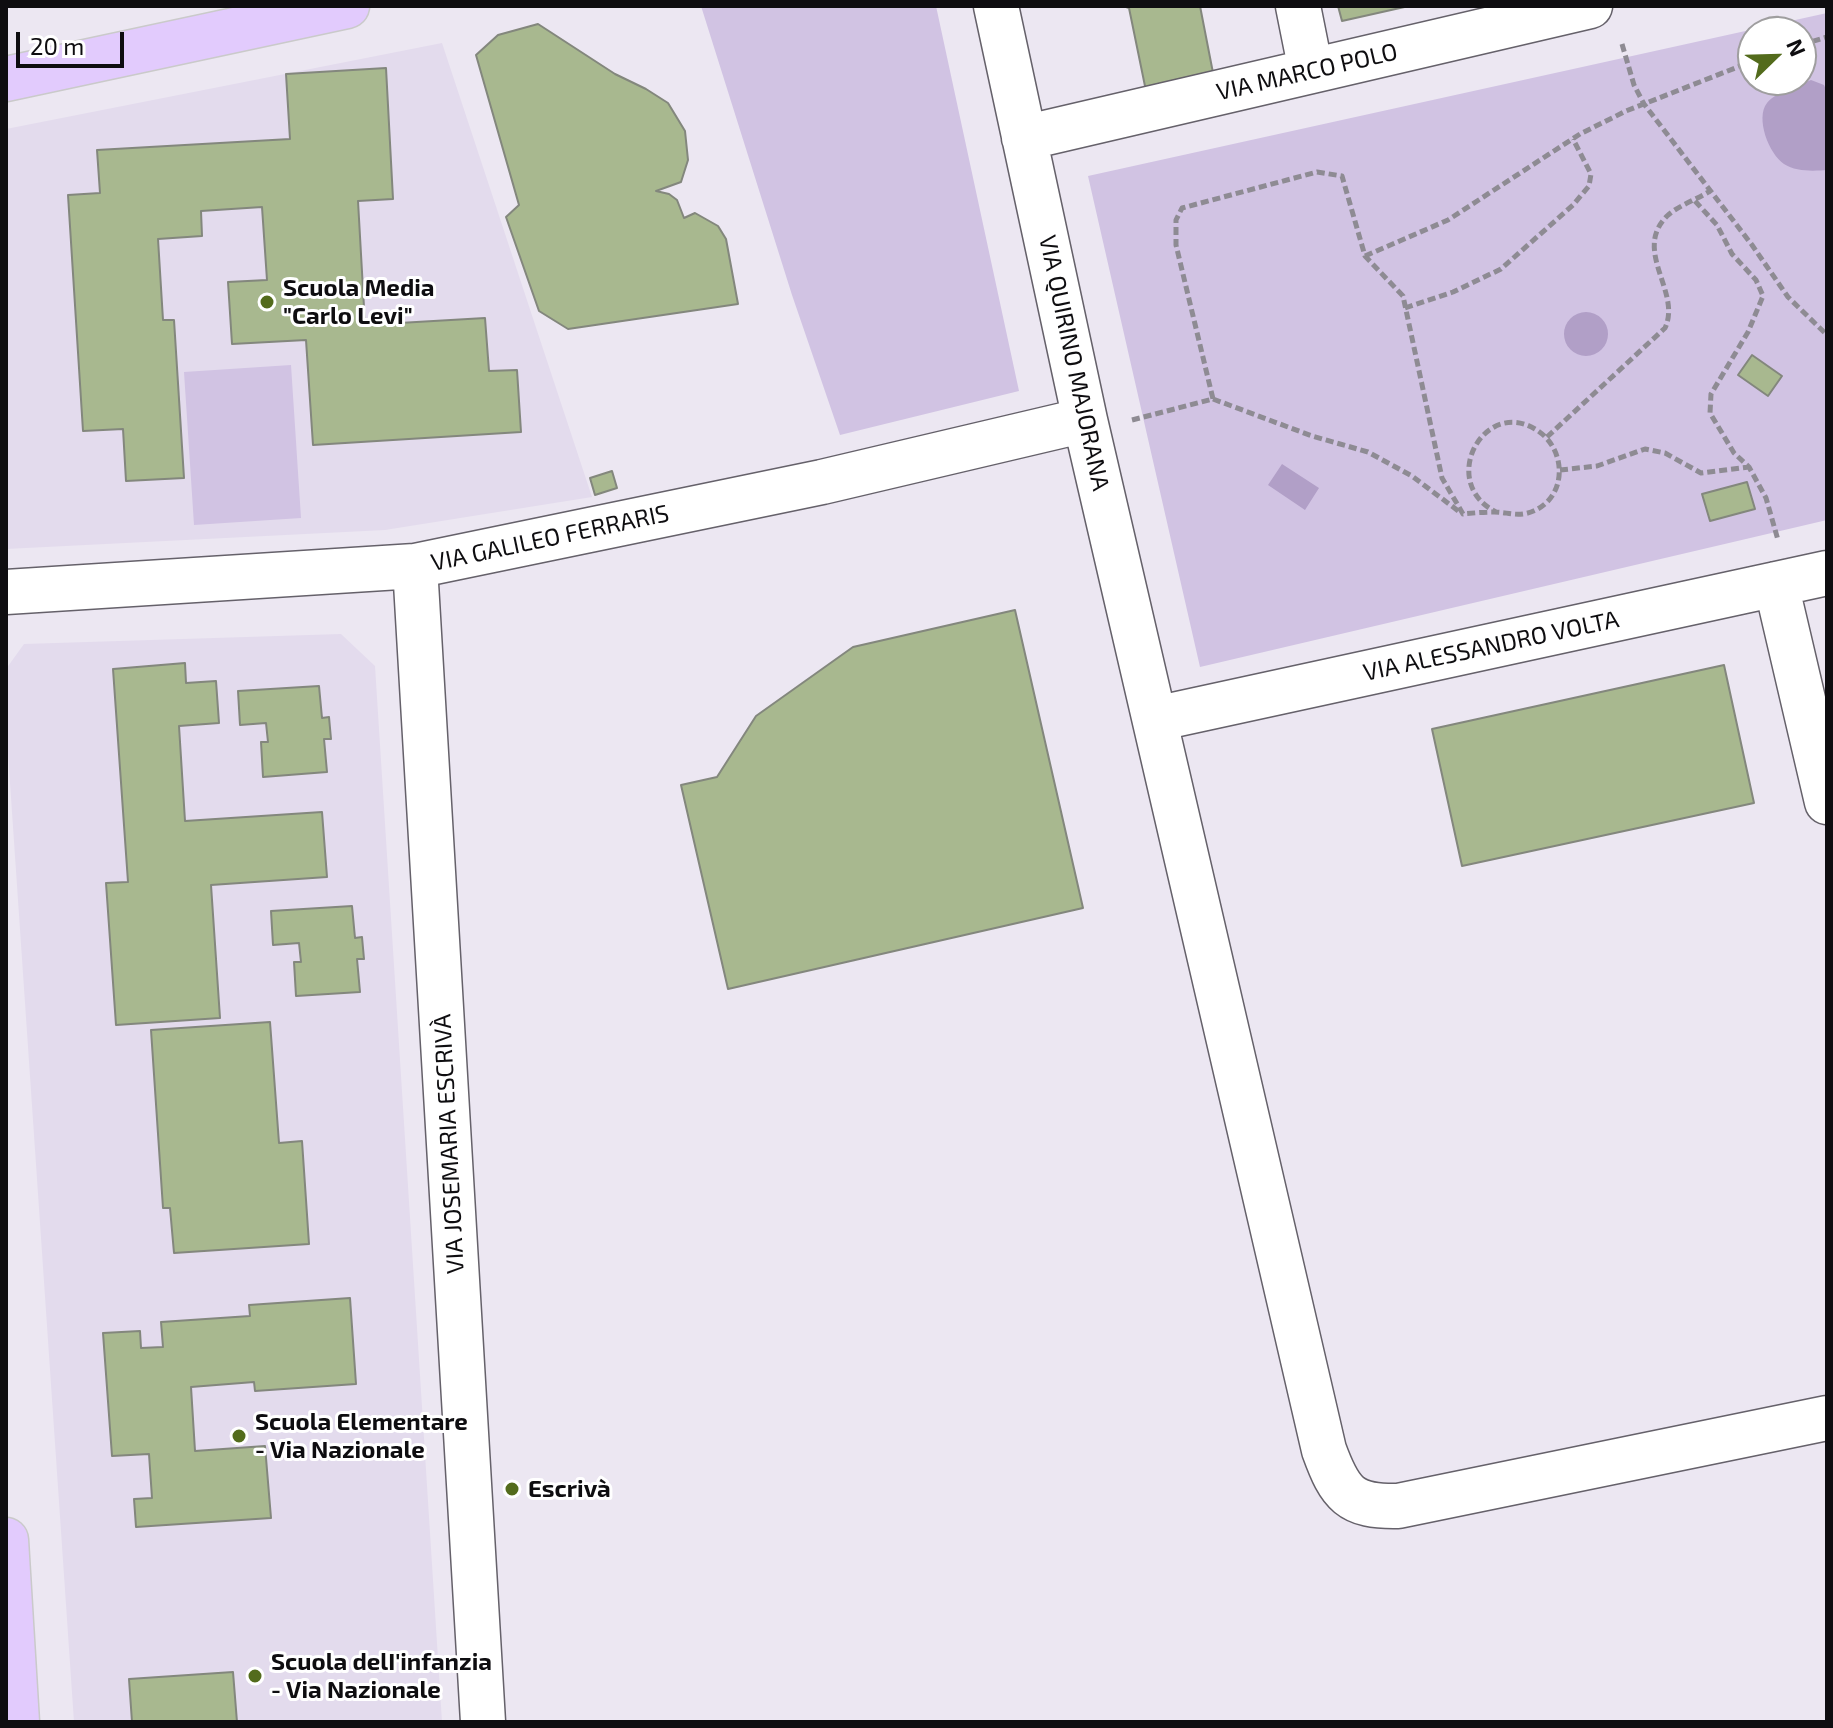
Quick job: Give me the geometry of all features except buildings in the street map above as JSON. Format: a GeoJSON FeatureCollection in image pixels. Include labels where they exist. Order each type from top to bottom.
{"type":"FeatureCollection","features":[{"type":"Feature","properties":{"kind":"main road"},"geometry":{"type":"LineString","coordinates":[[6,79],[337,7]]}},
{"type":"Feature","properties":{"kind":"main road"},"geometry":{"type":"LineString","coordinates":[[6,1540],[17,1722]]}},
{"type":"Feature","properties":{"kind":"street","name":"VIA QUIRINO MAJORANA"},"geometry":{"type":"LineString","coordinates":[[996,6],[1085,420],[1324,1450],[1331,1469],[1343,1489],[1357,1503],[1375,1507],[1416,1504],[1827,1418]]}},
{"type":"Feature","properties":{"kind":"street"},"geometry":{"type":"LineString","coordinates":[[1298,6],[1311,71]]}},
{"type":"Feature","properties":{"kind":"street","name":"VIA MARCO POLO"},"geometry":{"type":"LineString","coordinates":[[1024,138],[1590,6]]}},
{"type":"Feature","properties":{"kind":"street","name":"VIA GALILEO FERRARIS"},"geometry":{"type":"LineString","coordinates":[[6,592],[415,566],[822,482],[1085,420]]}},
{"type":"Feature","properties":{"kind":"street","name":"VIA JOSEMARIA ESCRIVÀ"},"geometry":{"type":"LineString","coordinates":[[415,566],[483,1722]]}},
{"type":"Feature","properties":{"kind":"street","name":"VIA ALESSANDRO VOLTA"},"geometry":{"type":"LineString","coordinates":[[1155,719],[1827,573]]}},
{"type":"Feature","properties":{"kind":"street"},"geometry":{"type":"LineString","coordinates":[[1776,584],[1827,802]]}},
{"type":"Feature","properties":{"kind":"path"},"geometry":{"type":"LineString","coordinates":[[1622,44],[1634,85],[1644,104],[1788,297],[1827,335]]}},
{"type":"Feature","properties":{"kind":"path"},"geometry":{"type":"LineString","coordinates":[[1365,256],[1448,220],[1573,139],[1626,111],[1737,67]]}},
{"type":"Feature","properties":{"kind":"path"},"geometry":{"type":"LineString","coordinates":[[1405,308],[1453,292],[1501,269],[1573,205],[1589,186],[1591,174],[1573,139]]}},
{"type":"Feature","properties":{"kind":"path"},"geometry":{"type":"LineString","coordinates":[[1213,399],[1176,245],[1176,220],[1182,208],[1317,172],[1342,176],[1365,256],[1403,296],[1442,478],[1463,514]]}},
{"type":"Feature","properties":{"kind":"path"},"geometry":{"type":"LineString","coordinates":[[1547,437],[1665,328],[1671,315],[1655,264],[1657,233],[1665,219],[1680,207],[1710,191]]}},
{"type":"Feature","properties":{"kind":"path"},"geometry":{"type":"LineString","coordinates":[[1695,201],[1717,225],[1732,254],[1756,280],[1763,296],[1748,332],[1711,394],[1710,413],[1734,453],[1749,467],[1766,498],[1778,540]]}},
{"type":"Feature","properties":{"kind":"path"},"geometry":{"type":"LineString","coordinates":[[1132,420],[1213,399],[1312,436],[1368,452],[1412,476],[1463,514],[1496,512],[1519,515],[1547,502],[1557,487],[1560,470],[1557,452],[1547,437],[1530,426],[1518,423],[1493,428],[1480,437],[1469,459],[1470,484],[1485,505],[1496,512]]}},
{"type":"Feature","properties":{"kind":"path"},"geometry":{"type":"LineString","coordinates":[[1560,470],[1597,466],[1645,449],[1665,453],[1701,473],[1749,467]]}},
{"type":"Feature","properties":{"kind":"shaded area"},"geometry":{"type":"Polygon","coordinates":[[[701,6],[936,6],[1019,391],[840,435],[792,295],[701,6]]]}},
{"type":"Feature","properties":{"kind":"shaded area"},"geometry":{"type":"Polygon","coordinates":[[[1827,13],[1827,520],[1200,667],[1088,176],[1737,33],[1737,96],[1817,96],[1817,16],[1813,16],[1827,13]]]}},
{"type":"Feature","properties":{"kind":"shaded area","name":"Scuola Media \"Carlo Levi\""},"geometry":{"type":"Polygon","coordinates":[[[442,43],[592,497],[385,530],[6,549],[6,129],[442,43]]]}},
{"type":"Feature","properties":{"kind":"shaded area"},"geometry":{"type":"Polygon","coordinates":[[[1817,82],[1824,85],[1827,92],[1827,170],[1799,170],[1778,159],[1763,126],[1764,110],[1776,96],[1817,96],[1817,82]]]}},
{"type":"Feature","properties":{"kind":"shaded area"},"geometry":{"type":"Polygon","coordinates":[[[1586,312],[1602,318],[1608,334],[1602,350],[1586,356],[1570,350],[1564,334],[1570,318],[1586,312]]]}},
{"type":"Feature","properties":{"kind":"shaded area"},"geometry":{"type":"Polygon","coordinates":[[[291,365],[301,518],[194,525],[184,372],[291,365]]]}},
{"type":"Feature","properties":{"kind":"shaded area"},"geometry":{"type":"Polygon","coordinates":[[[1282,464],[1319,488],[1305,510],[1268,485],[1282,464]]]}},
{"type":"Feature","properties":{"kind":"shaded area"},"geometry":{"type":"Polygon","coordinates":[[[341,634],[375,666],[442,1722],[74,1722],[6,724],[6,669],[24,644],[341,634]]]}},
{"type":"Feature","properties":{"kind":"place","name":"Scuola Media \"Carlo Levi\""},"geometry":{"type":"Point","coordinates":[267,302]}},
{"type":"Feature","properties":{"kind":"place","name":"Scuola Elementare - Via Nazionale"},"geometry":{"type":"Point","coordinates":[239,1436]}},
{"type":"Feature","properties":{"kind":"place","name":"Escrivà"},"geometry":{"type":"Point","coordinates":[512,1489]}},
{"type":"Feature","properties":{"kind":"place","name":"Scuola delI'infanzia - Via Nazionale"},"geometry":{"type":"Point","coordinates":[255,1676]}}]}
